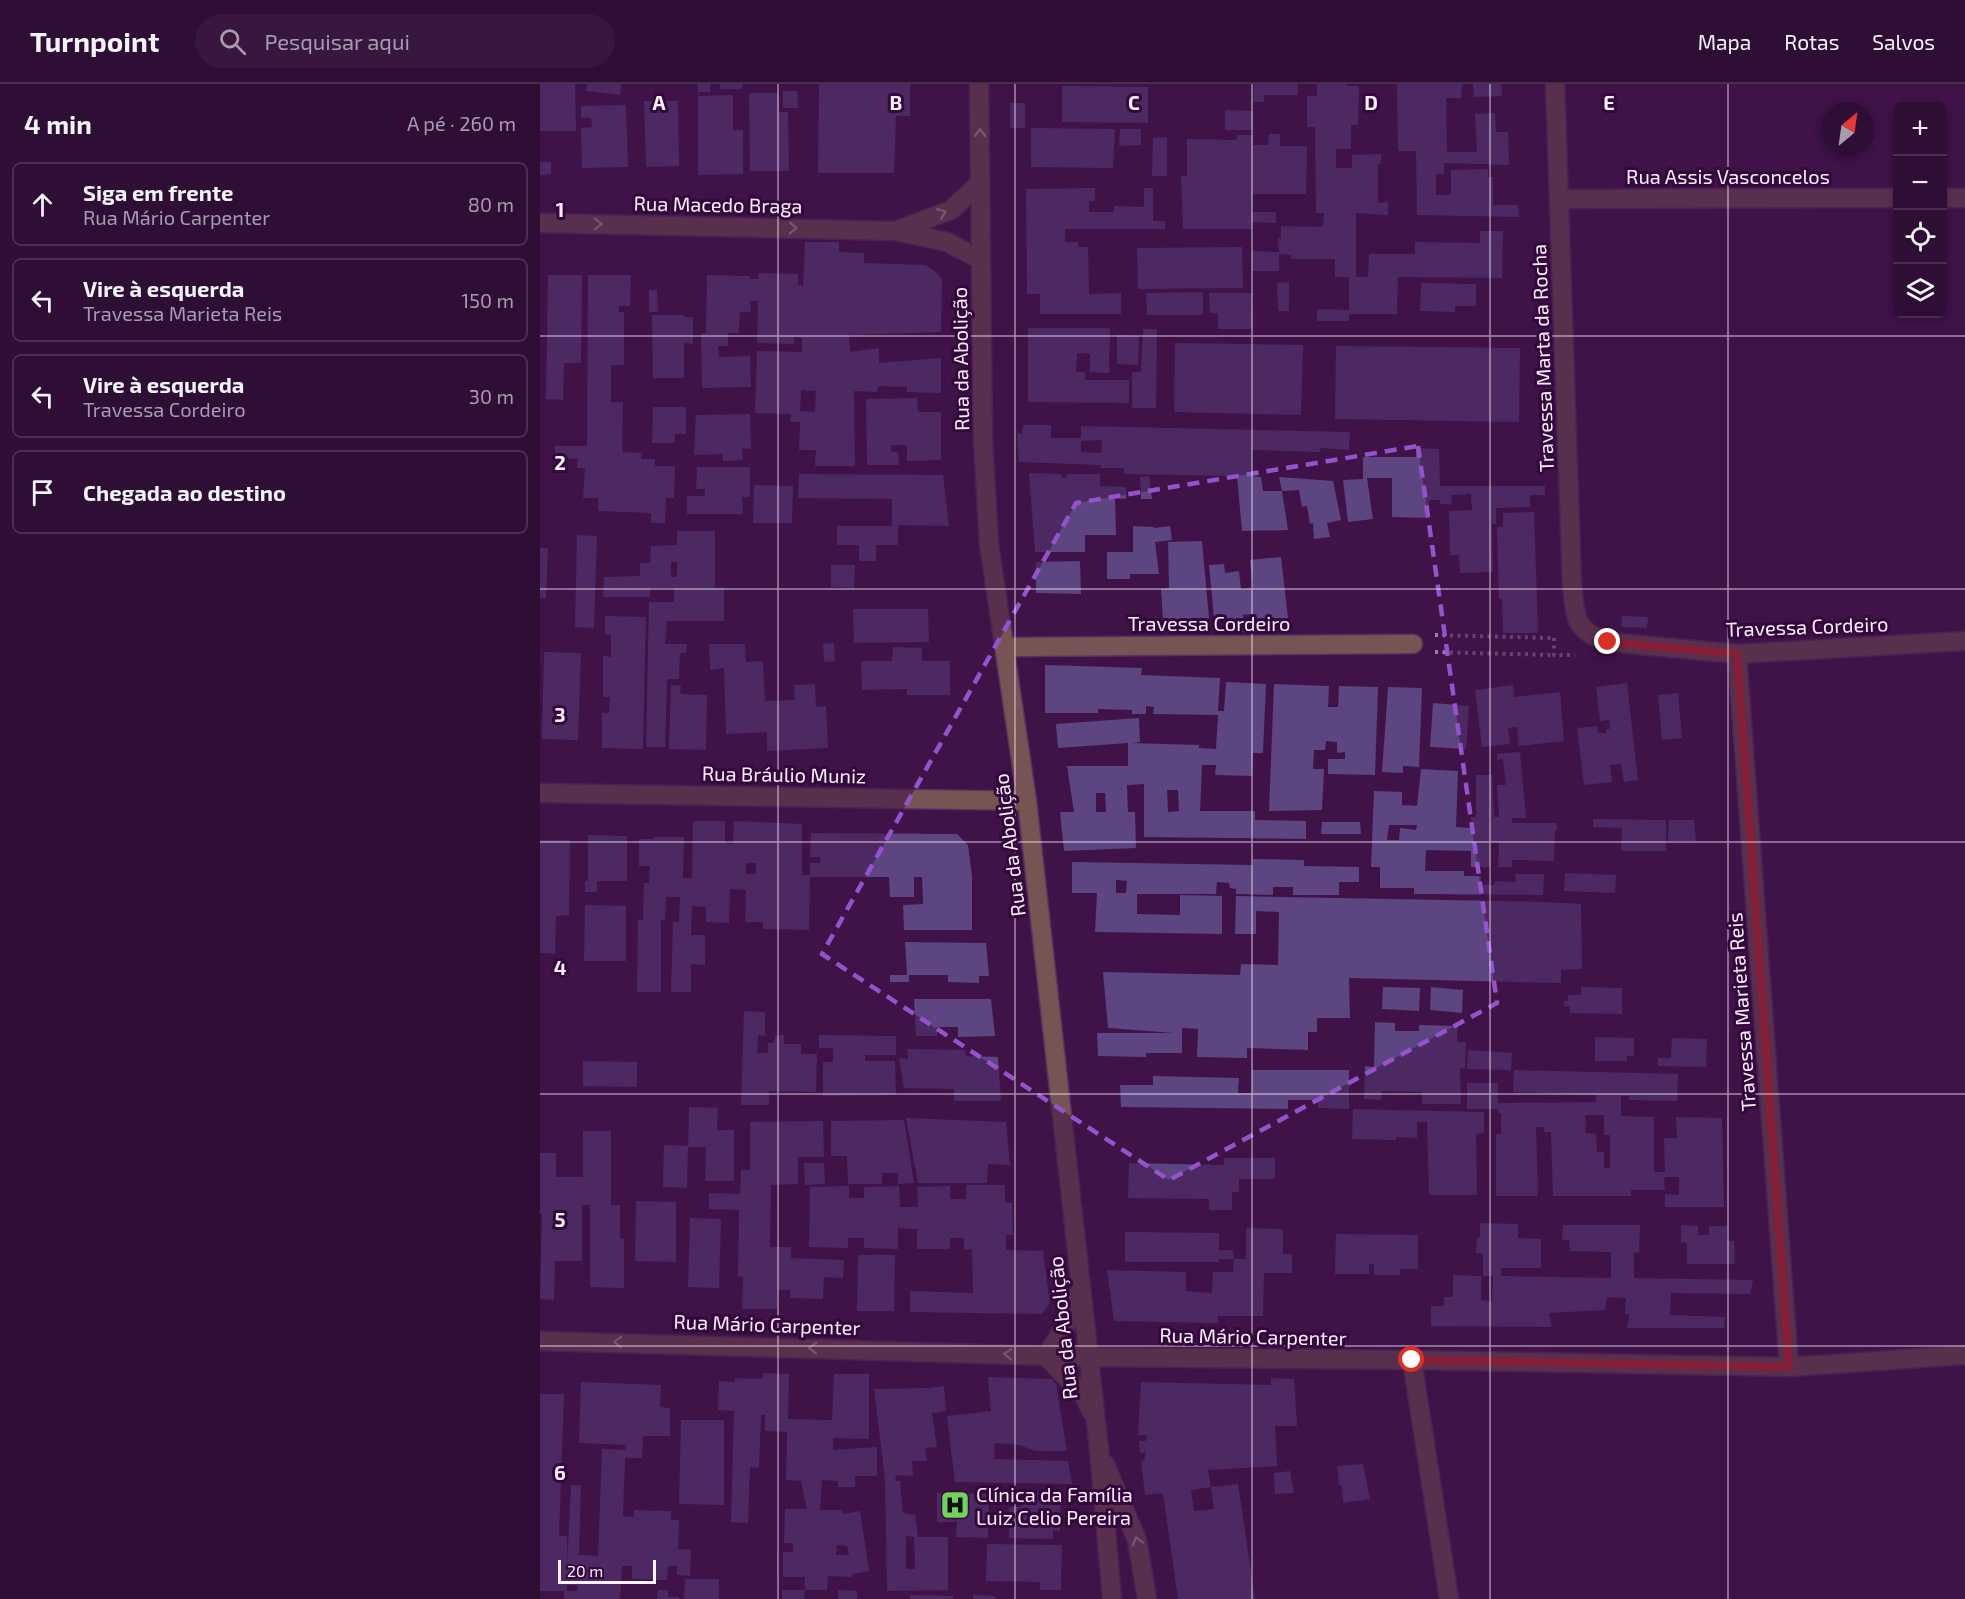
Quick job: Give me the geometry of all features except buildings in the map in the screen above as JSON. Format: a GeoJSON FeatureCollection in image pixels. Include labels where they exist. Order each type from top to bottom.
{"type":"FeatureCollection","features":[{"type":"Feature","properties":{"kind":"street","name":"Rua da Abolição"},"geometry":{"type":"LineString","coordinates":[[980,84],[983,440],[989,544],[1027,801],[1099,1449],[1112,1599]]}},
{"type":"Feature","properties":{"kind":"street","name":"Travessa Marta da Rocha"},"geometry":{"type":"LineString","coordinates":[[1555,84],[1572,587],[1575,612],[1582,629]]}},
{"type":"Feature","properties":{"kind":"street","name":"Rua Macedo Braga"},"geometry":{"type":"LineString","coordinates":[[895,231],[951,210],[980,183]]}},
{"type":"Feature","properties":{"kind":"street","name":"Rua Assis Vasconcelos"},"geometry":{"type":"LineString","coordinates":[[1559,200],[1893,198]]}},
{"type":"Feature","properties":{"kind":"street"},"geometry":{"type":"LineString","coordinates":[[1947,198],[1965,198]]}},
{"type":"Feature","properties":{"kind":"street","name":"Rua Macedo Braga"},"geometry":{"type":"LineString","coordinates":[[540,223],[895,231],[947,242],[981,260]]}},
{"type":"Feature","properties":{"kind":"street","name":"Travessa Cordeiro"},"geometry":{"type":"LineString","coordinates":[[1582,629],[1608,642],[1737,654],[1965,640]]}},
{"type":"Feature","properties":{"kind":"street","name":"Travessa Cordeiro"},"geometry":{"type":"LineString","coordinates":[[1005,647],[1420,643]]}},
{"type":"Feature","properties":{"kind":"street","name":"Travessa Marieta Reis"},"geometry":{"type":"LineString","coordinates":[[1737,654],[1789,1367]]}},
{"type":"Feature","properties":{"kind":"street","name":"Rua Bráulio Muniz"},"geometry":{"type":"LineString","coordinates":[[540,793],[1027,801]]}},
{"type":"Feature","properties":{"kind":"street"},"geometry":{"type":"LineString","coordinates":[[1080,1284],[1069,1320],[1046,1356],[1084,1396],[1095,1417]]}},
{"type":"Feature","properties":{"kind":"street","name":"Rua Mário Carpenter"},"geometry":{"type":"LineString","coordinates":[[540,1341],[1087,1357],[1789,1367],[1965,1355]]}},
{"type":"Feature","properties":{"kind":"street"},"geometry":{"type":"LineString","coordinates":[[1412,1360],[1449,1599]]}},
{"type":"Feature","properties":{"kind":"street"},"geometry":{"type":"LineString","coordinates":[[1099,1449],[1137,1540],[1147,1599]]}},
{"type":"Feature","properties":{"kind":"path"},"geometry":{"type":"LineString","coordinates":[[1420,643],[1554,638]]}},
{"type":"Feature","properties":{"kind":"path"},"geometry":{"type":"LineString","coordinates":[[1420,643],[1554,655]]}},
{"type":"Feature","properties":{"kind":"highlighted area"},"geometry":{"type":"Polygon","coordinates":[[[1418,446],[1497,1003],[1169,1180],[822,954],[1076,503],[1418,446]]]}},
{"type":"Feature","properties":{"kind":"place","name":"Clínica da Família Luiz Celio Pereira"},"geometry":{"type":"Point","coordinates":[955,1505]}},
{"type":"Feature","properties":{"kind":"route"},"geometry":{"type":"LineString","coordinates":[[1412,1360],[1789,1367],[1737,654],[1608,642]]}}]}
